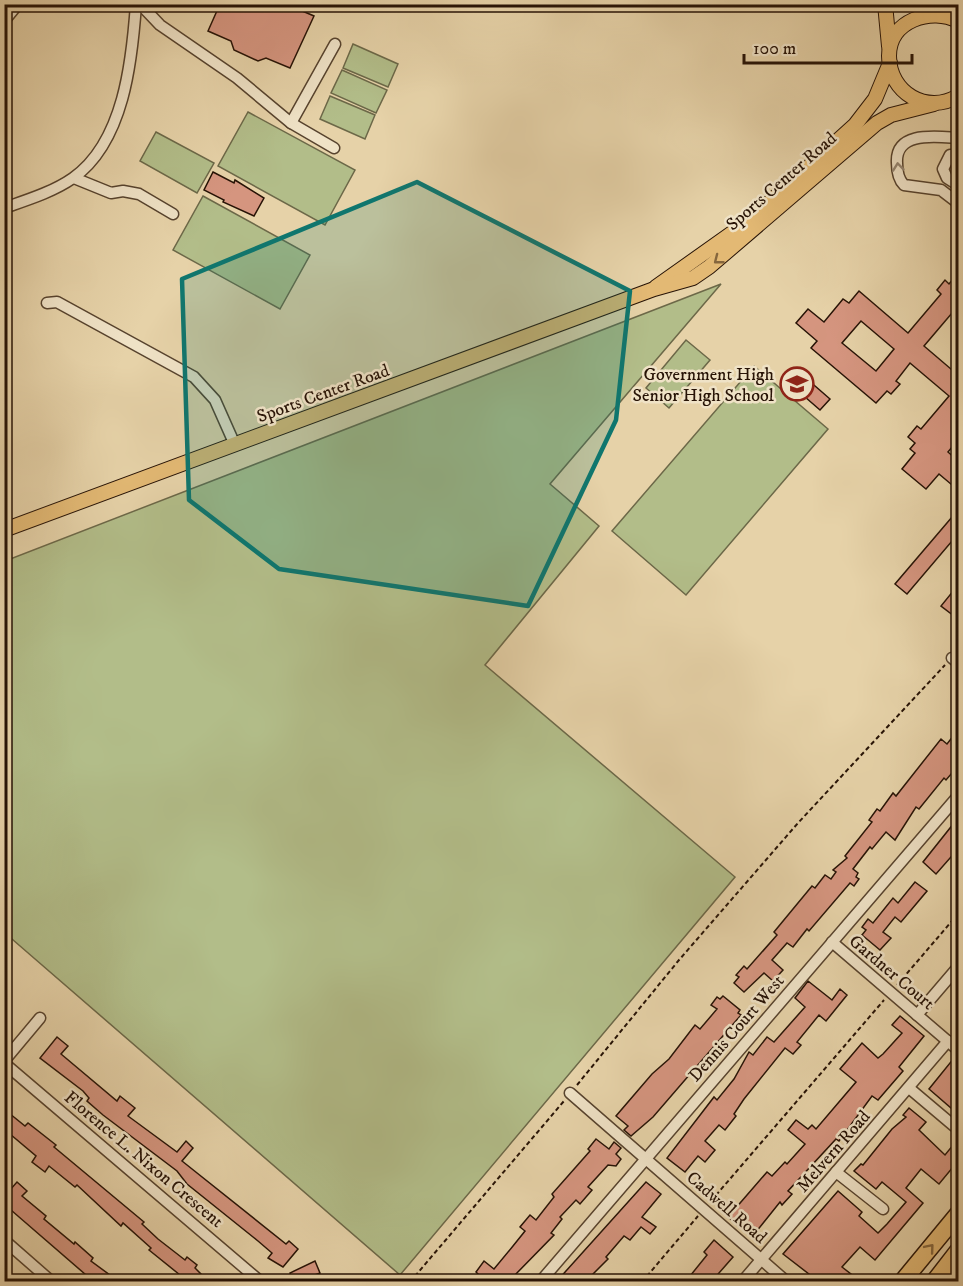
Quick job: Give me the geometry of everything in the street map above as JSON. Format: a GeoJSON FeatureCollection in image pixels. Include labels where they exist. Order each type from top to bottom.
{"type":"FeatureCollection","features":[{"type":"Feature","properties":{"kind":"highway"},"geometry":{"type":"LineString","coordinates":[[902,1281],[958,1214]]}},
{"type":"Feature","properties":{"kind":"highway"},"geometry":{"type":"LineString","coordinates":[[934,1281],[958,1251]]}},
{"type":"Feature","properties":{"kind":"main road"},"geometry":{"type":"LineString","coordinates":[[885,4],[889,58],[896,82],[907,94],[921,102],[958,105]]}},
{"type":"Feature","properties":{"kind":"main road"},"geometry":{"type":"LineString","coordinates":[[914,4],[958,21]]}},
{"type":"Feature","properties":{"kind":"main road","name":"Sports Center Road"},"geometry":{"type":"LineString","coordinates":[[654,289],[749,221],[855,125],[875,99],[894,40],[905,25],[916,18],[941,14]]}},
{"type":"Feature","properties":{"kind":"main road"},"geometry":{"type":"LineString","coordinates":[[938,103],[958,96]]}},
{"type":"Feature","properties":{"kind":"main road","name":"Sports Center Road"},"geometry":{"type":"LineString","coordinates":[[4,531],[654,289],[693,278],[709,267],[877,123],[891,115],[938,103]]}},
{"type":"Feature","properties":{"kind":"street"},"geometry":{"type":"LineString","coordinates":[[4,21],[18,4]]}},
{"type":"Feature","properties":{"kind":"street"},"geometry":{"type":"LineString","coordinates":[[4,208],[74,178],[101,145],[120,107],[132,58],[135,4]]}},
{"type":"Feature","properties":{"kind":"street"},"geometry":{"type":"LineString","coordinates":[[140,4],[160,25],[237,78],[291,123],[334,148]]}},
{"type":"Feature","properties":{"kind":"street"},"geometry":{"type":"LineString","coordinates":[[941,14],[958,9]]}},
{"type":"Feature","properties":{"kind":"street"},"geometry":{"type":"LineString","coordinates":[[291,123],[335,44]]}},
{"type":"Feature","properties":{"kind":"street"},"geometry":{"type":"LineString","coordinates":[[958,138],[922,137],[908,140],[902,146],[896,159],[899,178],[904,185],[941,190],[958,203]]}},
{"type":"Feature","properties":{"kind":"street"},"geometry":{"type":"LineString","coordinates":[[958,154],[950,155],[943,169],[947,178],[958,185]]}},
{"type":"Feature","properties":{"kind":"street"},"geometry":{"type":"LineString","coordinates":[[74,178],[111,193],[123,191],[139,194],[173,214]]}},
{"type":"Feature","properties":{"kind":"street"},"geometry":{"type":"LineString","coordinates":[[47,303],[57,303],[194,377],[215,400],[235,445]]}},
{"type":"Feature","properties":{"kind":"street","name":"Dennis Court West"},"geometry":{"type":"LineString","coordinates":[[540,1281],[958,796]]}},
{"type":"Feature","properties":{"kind":"street","name":"Gardner Court"},"geometry":{"type":"LineString","coordinates":[[832,942],[958,1050]]}},
{"type":"Feature","properties":{"kind":"street"},"geometry":{"type":"LineString","coordinates":[[917,1015],[958,967]]}},
{"type":"Feature","properties":{"kind":"street"},"geometry":{"type":"LineString","coordinates":[[4,1062],[40,1018]]}},
{"type":"Feature","properties":{"kind":"street","name":"Melvern Road"},"geometry":{"type":"LineString","coordinates":[[742,1281],[948,1041]]}},
{"type":"Feature","properties":{"kind":"street","name":"Florence L. Nixon Crescent"},"geometry":{"type":"LineString","coordinates":[[4,1062],[261,1281]]}},
{"type":"Feature","properties":{"kind":"street"},"geometry":{"type":"LineString","coordinates":[[909,1088],[954,1126]]}},
{"type":"Feature","properties":{"kind":"street","name":"Cadwell Road"},"geometry":{"type":"LineString","coordinates":[[570,1093],[787,1281]]}},
{"type":"Feature","properties":{"kind":"street"},"geometry":{"type":"LineString","coordinates":[[836,1172],[883,1209]]}},
{"type":"Feature","properties":{"kind":"street"},"geometry":{"type":"LineString","coordinates":[[4,1240],[52,1281]]}},
{"type":"Feature","properties":{"kind":"path"},"geometry":{"type":"LineString","coordinates":[[410,1281],[570,1093],[679,960],[798,823],[955,661]]}},
{"type":"Feature","properties":{"kind":"path"},"geometry":{"type":"LineString","coordinates":[[642,1281],[958,914]]}},
{"type":"Feature","properties":{"kind":"highlighted area"},"geometry":{"type":"Polygon","coordinates":[[[417,182],[630,291],[616,420],[528,606],[279,569],[189,500],[182,279],[417,182]]]}},
{"type":"Feature","properties":{"kind":"green space"},"geometry":{"type":"Polygon","coordinates":[[[353,44],[398,64],[388,87],[343,68],[353,44]]]}},
{"type":"Feature","properties":{"kind":"green space"},"geometry":{"type":"Polygon","coordinates":[[[342,70],[387,90],[376,113],[331,93],[342,70]]]}},
{"type":"Feature","properties":{"kind":"green space"},"geometry":{"type":"Polygon","coordinates":[[[330,96],[375,115],[365,139],[320,119],[330,96]]]}},
{"type":"Feature","properties":{"kind":"green space"},"geometry":{"type":"Polygon","coordinates":[[[248,112],[355,170],[325,225],[218,166],[248,112]]]}},
{"type":"Feature","properties":{"kind":"green space"},"geometry":{"type":"Polygon","coordinates":[[[156,132],[214,163],[197,193],[140,161],[156,132]]]}},
{"type":"Feature","properties":{"kind":"green space"},"geometry":{"type":"Polygon","coordinates":[[[203,196],[310,255],[280,309],[173,250],[203,196]]]}},
{"type":"Feature","properties":{"kind":"green space"},"geometry":{"type":"Polygon","coordinates":[[[721,284],[550,484],[599,526],[485,665],[735,877],[400,1275],[5,933],[5,561],[721,284]]]}},
{"type":"Feature","properties":{"kind":"green space"},"geometry":{"type":"Polygon","coordinates":[[[686,340],[710,360],[669,408],[646,388],[686,340]]]}},
{"type":"Feature","properties":{"kind":"green space"},"geometry":{"type":"Polygon","coordinates":[[[754,366],[828,429],[686,595],[612,531],[754,366]]]}},
{"type":"Feature","properties":{"kind":"building"},"geometry":{"type":"Polygon","coordinates":[[[220,4],[294,4],[293,7],[314,16],[290,68],[266,58],[258,61],[234,50],[231,41],[208,31],[220,4]]]}},
{"type":"Feature","properties":{"kind":"building"},"geometry":{"type":"Polygon","coordinates":[[[213,172],[234,183],[235,180],[264,198],[254,216],[223,202],[224,200],[204,190],[213,172]]]}},
{"type":"Feature","properties":{"kind":"building"},"geometry":{"type":"Polygon","coordinates":[[[958,273],[958,306],[924,346],[958,375],[958,440],[948,452],[958,461],[958,490],[939,474],[926,489],[902,469],[915,453],[910,449],[915,443],[908,437],[917,426],[921,429],[949,396],[910,363],[896,381],[900,384],[891,394],[887,391],[876,403],[811,348],[817,341],[796,323],[808,309],[824,322],[843,299],[849,303],[859,291],[908,333],[941,294],[937,290],[945,280],[949,284],[958,273]],[[861,321],[842,343],[876,371],[894,349],[861,321]]]}},
{"type":"Feature","properties":{"kind":"building"},"geometry":{"type":"Polygon","coordinates":[[[807,379],[830,399],[820,410],[797,390],[807,379]]]}},
{"type":"Feature","properties":{"kind":"building"},"geometry":{"type":"Polygon","coordinates":[[[958,510],[958,534],[907,594],[895,584],[958,510]]]}},
{"type":"Feature","properties":{"kind":"building"},"geometry":{"type":"Polygon","coordinates":[[[958,585],[958,611],[954,616],[941,606],[958,585]]]}},
{"type":"Feature","properties":{"kind":"building"},"geometry":{"type":"Polygon","coordinates":[[[958,730],[958,766],[946,780],[944,778],[919,809],[916,807],[895,840],[886,832],[872,849],[870,847],[853,869],[858,873],[856,877],[859,879],[854,886],[850,883],[793,947],[787,943],[772,960],[783,970],[773,981],[764,973],[744,992],[734,983],[739,977],[736,975],[744,966],[747,969],[777,935],[774,932],[812,886],[815,888],[825,875],[831,879],[836,872],[833,870],[847,858],[845,856],[872,822],[869,820],[877,809],[880,811],[893,793],[896,796],[941,739],[947,744],[958,730]]]}},
{"type":"Feature","properties":{"kind":"building"},"geometry":{"type":"Polygon","coordinates":[[[958,818],[958,849],[936,874],[923,862],[958,818]]]}},
{"type":"Feature","properties":{"kind":"building"},"geometry":{"type":"Polygon","coordinates":[[[915,882],[927,891],[901,922],[895,917],[883,932],[891,938],[880,950],[862,935],[866,930],[862,927],[868,919],[873,923],[893,898],[898,903],[915,882]]]}},
{"type":"Feature","properties":{"kind":"building"},"geometry":{"type":"Polygon","coordinates":[[[808,981],[832,1000],[840,989],[847,995],[826,1021],[819,1015],[797,1042],[801,1045],[793,1054],[785,1048],[744,1099],[734,1114],[736,1116],[725,1130],[719,1125],[705,1141],[715,1150],[705,1162],[698,1156],[685,1172],[667,1158],[714,1097],[717,1100],[734,1079],[749,1052],[753,1055],[767,1037],[774,1042],[805,1007],[795,998],[808,981]]]}},
{"type":"Feature","properties":{"kind":"building"},"geometry":{"type":"Polygon","coordinates":[[[723,996],[740,1010],[738,1013],[741,1015],[653,1117],[631,1136],[624,1130],[628,1126],[616,1116],[652,1074],[669,1059],[695,1025],[700,1029],[717,1009],[711,1005],[717,997],[720,999],[723,996]]]}},
{"type":"Feature","properties":{"kind":"building"},"geometry":{"type":"Polygon","coordinates":[[[900,1016],[924,1036],[899,1067],[903,1071],[878,1100],[872,1096],[839,1141],[836,1139],[788,1191],[792,1194],[782,1205],[780,1202],[756,1232],[747,1224],[742,1229],[728,1217],[767,1172],[772,1176],[785,1162],[787,1164],[805,1144],[788,1130],[796,1120],[808,1129],[812,1125],[816,1129],[856,1082],[840,1069],[862,1043],[878,1058],[883,1054],[902,1033],[892,1025],[900,1016]]]}},
{"type":"Feature","properties":{"kind":"building"},"geometry":{"type":"Polygon","coordinates":[[[57,1037],[68,1046],[61,1054],[117,1101],[120,1096],[135,1108],[128,1116],[177,1152],[186,1141],[193,1148],[182,1161],[286,1244],[289,1241],[298,1249],[283,1267],[268,1258],[272,1253],[187,1184],[177,1171],[103,1115],[87,1101],[89,1098],[83,1091],[40,1058],[57,1037]]]}},
{"type":"Feature","properties":{"kind":"building"},"geometry":{"type":"Polygon","coordinates":[[[954,1058],[958,1062],[958,1114],[929,1089],[954,1058]]]}},
{"type":"Feature","properties":{"kind":"building"},"geometry":{"type":"Polygon","coordinates":[[[909,1108],[926,1122],[919,1130],[945,1155],[958,1139],[958,1161],[939,1184],[921,1169],[906,1188],[923,1203],[875,1260],[860,1247],[842,1267],[860,1281],[818,1281],[783,1254],[838,1191],[862,1212],[859,1216],[878,1233],[906,1202],[882,1182],[876,1189],[854,1171],[861,1164],[863,1165],[892,1129],[906,1117],[903,1115],[909,1108]]]}},
{"type":"Feature","properties":{"kind":"building"},"geometry":{"type":"Polygon","coordinates":[[[4,1109],[25,1126],[28,1123],[56,1145],[54,1147],[144,1222],[142,1224],[158,1239],[185,1260],[187,1257],[197,1265],[195,1268],[208,1281],[175,1281],[180,1275],[149,1250],[151,1248],[123,1223],[121,1226],[77,1185],[75,1187],[49,1166],[45,1172],[32,1162],[36,1156],[4,1129],[4,1109]]]}},
{"type":"Feature","properties":{"kind":"building"},"geometry":{"type":"Polygon","coordinates":[[[596,1139],[609,1149],[614,1142],[621,1148],[616,1154],[621,1159],[616,1166],[608,1165],[588,1187],[592,1190],[580,1204],[576,1200],[560,1217],[562,1219],[551,1233],[554,1235],[508,1281],[474,1281],[479,1275],[476,1272],[484,1261],[494,1269],[525,1231],[520,1227],[530,1215],[536,1220],[554,1197],[552,1194],[590,1151],[588,1149],[596,1139]]]}},
{"type":"Feature","properties":{"kind":"building"},"geometry":{"type":"Polygon","coordinates":[[[17,1182],[27,1191],[22,1196],[46,1216],[44,1219],[74,1244],[75,1242],[93,1258],[91,1261],[118,1281],[93,1281],[4,1204],[4,1185],[10,1190],[17,1182]]]}},
{"type":"Feature","properties":{"kind":"building"},"geometry":{"type":"Polygon","coordinates":[[[646,1182],[661,1194],[642,1217],[656,1227],[650,1234],[641,1227],[630,1240],[624,1236],[606,1257],[608,1259],[586,1281],[557,1281],[646,1182]]]}},
{"type":"Feature","properties":{"kind":"building"},"geometry":{"type":"Polygon","coordinates":[[[714,1240],[733,1257],[712,1281],[686,1281],[707,1255],[704,1252],[714,1240]]]}},
{"type":"Feature","properties":{"kind":"building"},"geometry":{"type":"Polygon","coordinates":[[[315,1261],[320,1273],[310,1277],[312,1281],[294,1281],[290,1273],[315,1261]]]}},
{"type":"Feature","properties":{"kind":"place","name":"Government High Senior High School"},"geometry":{"type":"Point","coordinates":[797,384]}}]}
